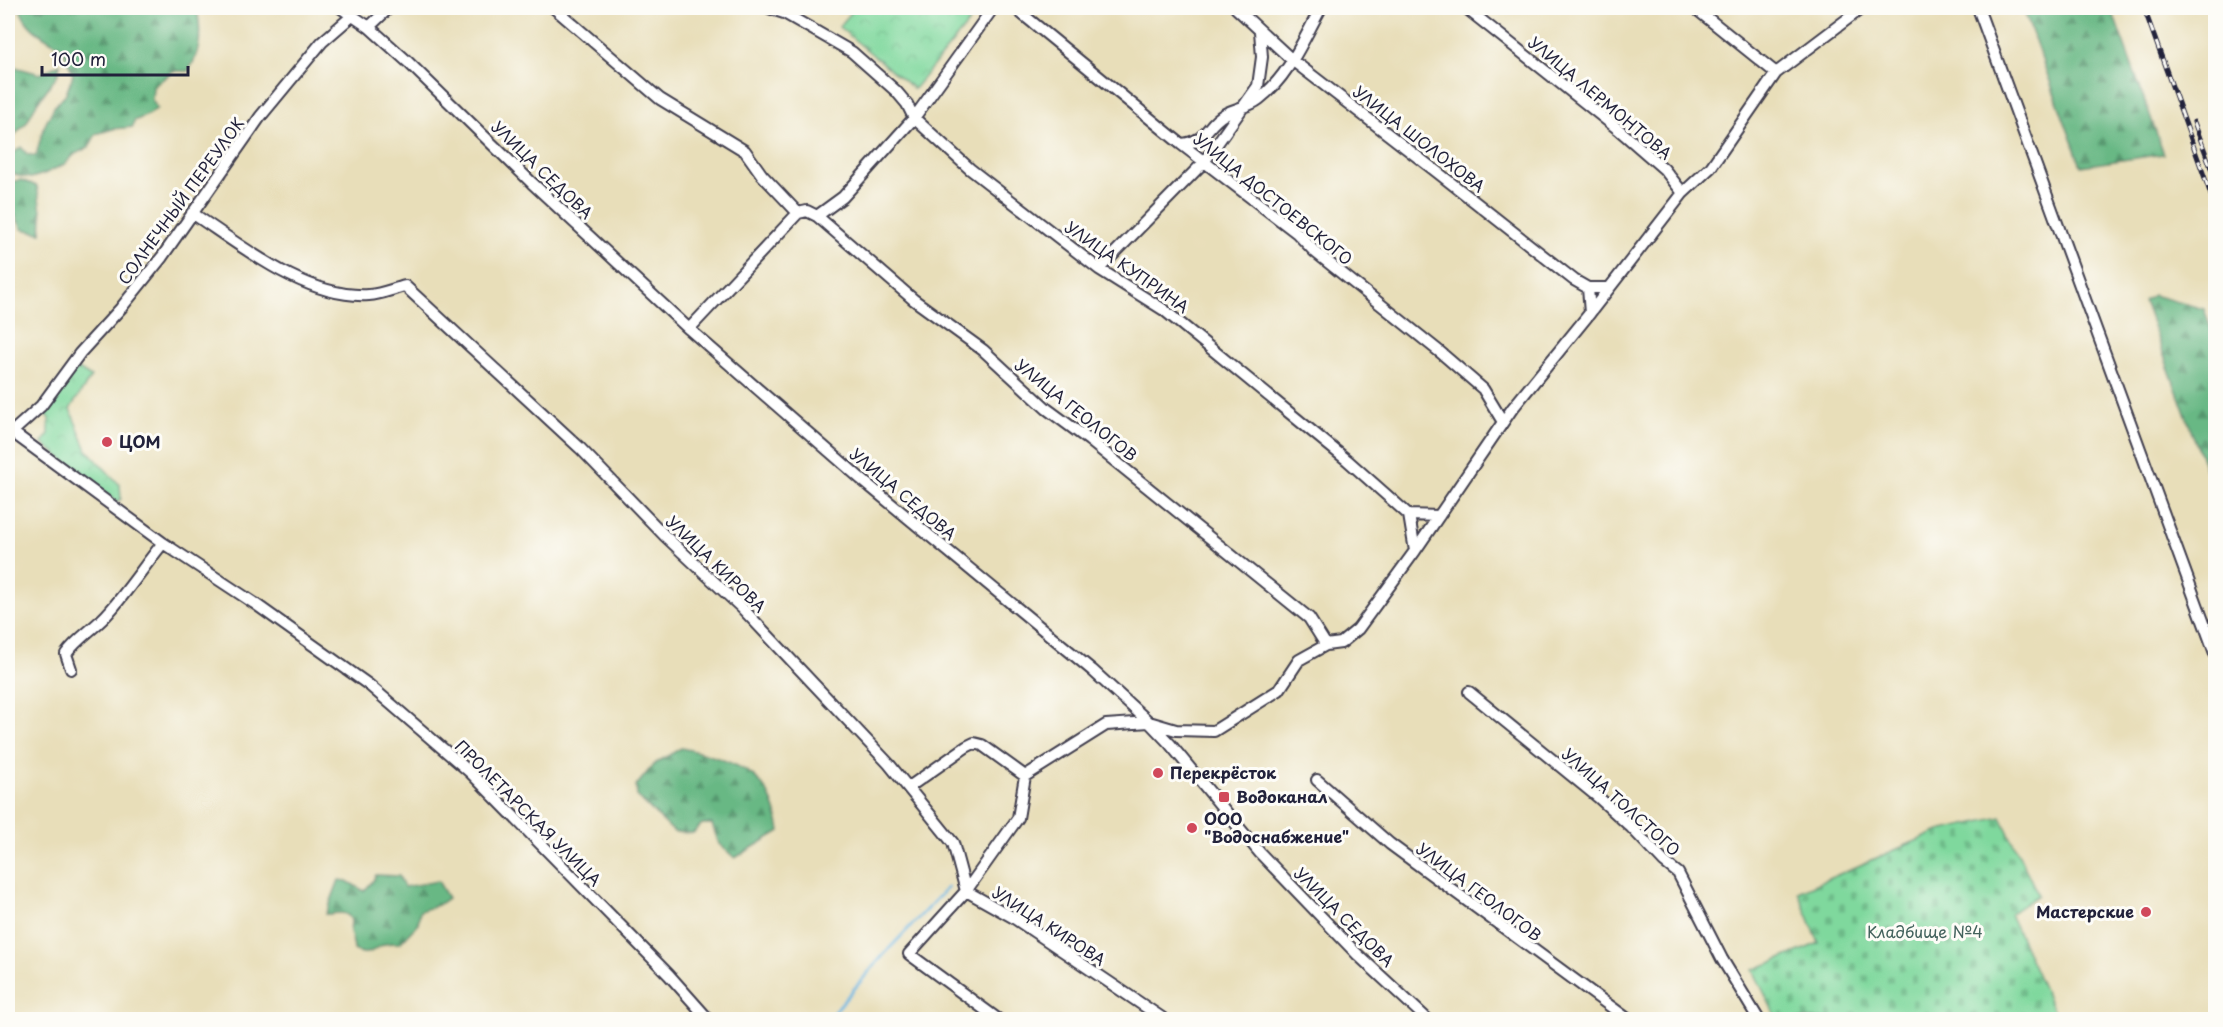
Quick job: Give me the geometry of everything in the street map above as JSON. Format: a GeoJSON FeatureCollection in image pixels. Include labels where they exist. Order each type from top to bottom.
{"type":"FeatureCollection","features":[{"type":"Feature","properties":{"kind":"street","name":"УЛИЦА СЕДОВА"},"geometry":{"type":"LineString","coordinates":[[341,8],[369,27],[408,62],[532,183],[689,329],[861,479],[1092,670],[1149,722],[1260,853],[1358,954],[1428,1020]]}},
{"type":"Feature","properties":{"kind":"street"},"geometry":{"type":"LineString","coordinates":[[369,27],[389,8]]}},
{"type":"Feature","properties":{"kind":"street"},"geometry":{"type":"LineString","coordinates":[[554,8],[660,99],[745,151],[762,175],[798,213]]}},
{"type":"Feature","properties":{"kind":"street","name":"УЛИЦА КУПРИНА"},"geometry":{"type":"LineString","coordinates":[[769,8],[784,13],[852,52],[896,91],[907,104],[914,118],[970,169],[1099,269],[1164,310],[1338,453],[1409,515]]}},
{"type":"Feature","properties":{"kind":"street"},"geometry":{"type":"LineString","coordinates":[[689,329],[798,213],[807,211],[817,216],[843,197],[914,118],[993,8]]}},
{"type":"Feature","properties":{"kind":"street","name":"УЛИЦА ДОСТОЕВСКОГО"},"geometry":{"type":"LineString","coordinates":[[1015,8],[1181,144],[1296,232],[1314,251],[1474,381],[1483,389],[1503,422]]}},
{"type":"Feature","properties":{"kind":"street","name":"УЛИЦА ШОЛОХОВА"},"geometry":{"type":"LineString","coordinates":[[1236,8],[1292,60],[1565,273],[1588,288]]}},
{"type":"Feature","properties":{"kind":"street"},"geometry":{"type":"LineString","coordinates":[[1181,144],[1193,143],[1200,139],[1226,114],[1258,100],[1272,88],[1285,75],[1321,8]]}},
{"type":"Feature","properties":{"kind":"street","name":"УЛИЦА ЛЕРМОНТОВА"},"geometry":{"type":"LineString","coordinates":[[1466,8],[1618,129],[1664,169],[1683,193]]}},
{"type":"Feature","properties":{"kind":"street"},"geometry":{"type":"LineString","coordinates":[[1695,8],[1776,73]]}},
{"type":"Feature","properties":{"kind":"street"},"geometry":{"type":"LineString","coordinates":[[999,1020],[909,954],[966,891],[1018,819],[1025,776],[1106,725],[1149,722],[1176,730],[1214,731],[1279,690],[1299,660],[1326,645],[1341,643],[1358,629],[1415,551],[1503,422],[1683,193],[1711,167],[1776,73],[1862,8]]}},
{"type":"Feature","properties":{"kind":"street"},"geometry":{"type":"LineString","coordinates":[[1978,8],[2216,656]]}},
{"type":"Feature","properties":{"kind":"street","name":"СОЛНЕЧНЫЙ ПЕРЕУЛОК"},"geometry":{"type":"LineString","coordinates":[[9,431],[41,406],[80,353],[121,308],[162,257],[260,117],[322,42],[352,16]]}},
{"type":"Feature","properties":{"kind":"street"},"geometry":{"type":"LineString","coordinates":[[1099,269],[1204,162],[1258,86],[1262,57],[1260,32]]}},
{"type":"Feature","properties":{"kind":"street","name":"УЛИЦА КИРОВА"},"geometry":{"type":"LineString","coordinates":[[192,213],[280,271],[314,285],[348,294],[370,295],[405,286],[580,448],[665,536],[742,608],[909,787],[953,843],[966,891],[1014,918],[1165,1020]]}},
{"type":"Feature","properties":{"kind":"street","name":"УЛИЦА ГЕОЛОГОВ"},"geometry":{"type":"LineString","coordinates":[[817,216],[914,300],[983,351],[1047,410],[1089,440],[1309,618],[1326,645]]}},
{"type":"Feature","properties":{"kind":"street"},"geometry":{"type":"LineString","coordinates":[[1590,313],[1588,288],[1608,288]]}},
{"type":"Feature","properties":{"kind":"street","name":"ПРОЛЕТАРСКАЯ УЛИЦА"},"geometry":{"type":"LineString","coordinates":[[9,431],[163,543],[254,603],[369,685],[471,773],[669,975],[709,1020]]}},
{"type":"Feature","properties":{"kind":"street"},"geometry":{"type":"LineString","coordinates":[[1415,551],[1409,515],[1439,516]]}},
{"type":"Feature","properties":{"kind":"street"},"geometry":{"type":"LineString","coordinates":[[71,669],[66,654],[73,644],[96,626],[111,610],[163,543]]}},
{"type":"Feature","properties":{"kind":"street","name":"УЛИЦА ТОЛСТОГО"},"geometry":{"type":"LineString","coordinates":[[1469,692],[1598,797],[1678,873],[1722,959],[1759,1020]]}},
{"type":"Feature","properties":{"kind":"street"},"geometry":{"type":"LineString","coordinates":[[1170,744],[1168,735],[1176,730]]}},
{"type":"Feature","properties":{"kind":"street"},"geometry":{"type":"LineString","coordinates":[[909,787],[974,743],[982,745],[1025,776]]}},
{"type":"Feature","properties":{"kind":"street","name":"УЛИЦА ГЕОЛОГОВ"},"geometry":{"type":"LineString","coordinates":[[1317,780],[1390,844],[1629,1020]]}},
{"type":"Feature","properties":{"kind":"green space"},"geometry":{"type":"Polygon","coordinates":[[[20,8],[197,8],[200,33],[198,49],[188,71],[173,71],[153,87],[152,100],[157,108],[134,121],[133,127],[96,134],[89,147],[75,154],[65,164],[31,178],[19,176],[12,173],[8,165],[9,157],[21,147],[27,154],[36,156],[43,129],[54,107],[66,94],[73,75],[63,48],[31,27],[26,22],[20,8]]]}},
{"type":"Feature","properties":{"kind":"green space"},"geometry":{"type":"Polygon","coordinates":[[[855,8],[981,8],[914,89],[839,27],[855,8]]]}},
{"type":"Feature","properties":{"kind":"green space"},"geometry":{"type":"Polygon","coordinates":[[[2023,8],[2111,8],[2164,154],[2081,166],[2023,8]]]}},
{"type":"Feature","properties":{"kind":"green space"},"geometry":{"type":"Polygon","coordinates":[[[60,64],[58,74],[37,103],[27,122],[8,142],[8,65],[40,74],[60,64]]]}},
{"type":"Feature","properties":{"kind":"green space"},"geometry":{"type":"Polygon","coordinates":[[[21,180],[37,186],[42,217],[41,233],[22,229],[14,213],[8,209],[8,182],[21,180]]]}},
{"type":"Feature","properties":{"kind":"green space"},"geometry":{"type":"Polygon","coordinates":[[[2153,295],[2204,309],[2215,340],[2215,495],[2144,301],[2153,295]]]}},
{"type":"Feature","properties":{"kind":"green space"},"geometry":{"type":"Polygon","coordinates":[[[77,368],[91,377],[70,409],[87,450],[120,485],[121,499],[116,502],[42,443],[49,434],[49,418],[43,413],[77,368]]]}},
{"type":"Feature","properties":{"kind":"green space"},"geometry":{"type":"Polygon","coordinates":[[[681,748],[722,760],[751,774],[763,785],[770,798],[780,831],[735,858],[719,844],[712,824],[702,824],[693,833],[674,832],[637,796],[636,786],[654,764],[681,748]]]}},
{"type":"Feature","properties":{"kind":"green space","name":"Кладбище №4"},"geometry":{"type":"Polygon","coordinates":[[[2001,817],[2038,895],[2010,914],[2057,1019],[1777,1019],[1753,970],[1819,943],[1798,892],[1939,831],[2001,817]]]}},
{"type":"Feature","properties":{"kind":"green space"},"geometry":{"type":"Polygon","coordinates":[[[376,875],[399,876],[404,887],[438,881],[448,898],[438,905],[420,911],[418,924],[400,943],[385,944],[371,952],[364,953],[354,950],[349,917],[341,913],[326,914],[339,880],[347,881],[364,891],[376,875]]]}},
{"type":"Feature","properties":{"kind":"waterway"},"geometry":{"type":"LineString","coordinates":[[827,1020],[887,951],[948,887]]}},
{"type":"Feature","properties":{"kind":"railway"},"geometry":{"type":"LineString","coordinates":[[2144,8],[2216,209]]}},
{"type":"Feature","properties":{"kind":"railway"},"geometry":{"type":"LineString","coordinates":[[2194,122],[2216,181]]}},
{"type":"Feature","properties":{"kind":"place","name":"ЦОМ"},"geometry":{"type":"Point","coordinates":[107,442]}},
{"type":"Feature","properties":{"kind":"place","name":"Перекрёсток"},"geometry":{"type":"Point","coordinates":[1158,773]}},
{"type":"Feature","properties":{"kind":"place","name":"Водоканал"},"geometry":{"type":"Point","coordinates":[1224,797]}},
{"type":"Feature","properties":{"kind":"place","name":"ООО \"Водоснабжение\""},"geometry":{"type":"Point","coordinates":[1192,828]}},
{"type":"Feature","properties":{"kind":"place","name":"Мастерские"},"geometry":{"type":"Point","coordinates":[2146,912]}}]}
